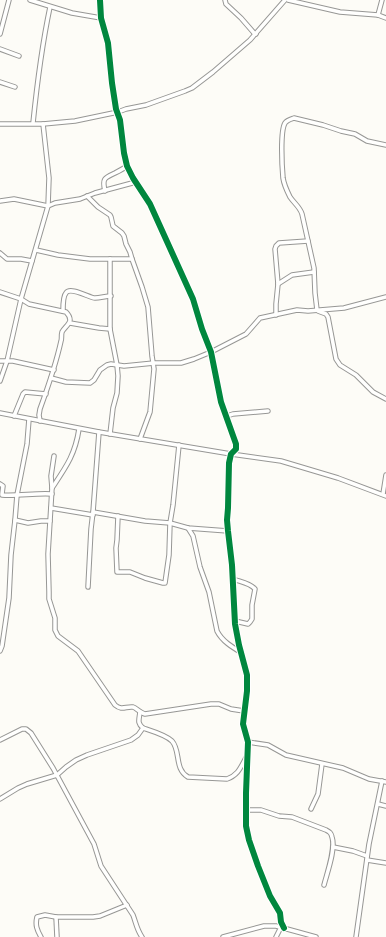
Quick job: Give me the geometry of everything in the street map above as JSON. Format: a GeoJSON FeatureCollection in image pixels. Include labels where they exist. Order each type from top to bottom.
{"type":"FeatureCollection","features":[{"type":"Feature","properties":{"kind":"street"},"geometry":{"type":"LineString","coordinates":[[0,34],[9,0]]}},
{"type":"Feature","properties":{"kind":"street"},"geometry":{"type":"LineString","coordinates":[[32,0],[72,13],[102,18]]}},
{"type":"Feature","properties":{"kind":"street"},"geometry":{"type":"LineString","coordinates":[[100,0],[102,18],[108,43],[112,83],[120,120],[127,166],[150,204],[195,304],[202,329],[212,352],[219,395],[236,444],[236,449],[231,454],[229,463],[228,531],[232,565],[235,621],[248,682],[243,724],[248,742],[246,826],[249,840],[270,896],[280,913],[283,928]]}},
{"type":"Feature","properties":{"kind":"street"},"geometry":{"type":"LineString","coordinates":[[225,0],[226,4],[256,34]]}},
{"type":"Feature","properties":{"kind":"street"},"geometry":{"type":"LineString","coordinates":[[0,124],[43,124],[75,121],[146,105],[166,99],[192,88],[228,61],[256,34],[286,0],[340,12],[378,15],[386,18]]}},
{"type":"Feature","properties":{"kind":"street"},"geometry":{"type":"LineString","coordinates":[[378,15],[382,0]]}},
{"type":"Feature","properties":{"kind":"street"},"geometry":{"type":"LineString","coordinates":[[33,123],[37,81],[50,7]]}},
{"type":"Feature","properties":{"kind":"street"},"geometry":{"type":"LineString","coordinates":[[0,49],[19,56]]}},
{"type":"Feature","properties":{"kind":"street"},"geometry":{"type":"LineString","coordinates":[[0,82],[15,87]]}},
{"type":"Feature","properties":{"kind":"street"},"geometry":{"type":"LineString","coordinates":[[317,310],[313,258],[300,209],[291,198],[282,178],[282,133],[285,123],[294,118],[355,134],[367,141],[386,145]]}},
{"type":"Feature","properties":{"kind":"street"},"geometry":{"type":"LineString","coordinates":[[0,382],[7,361],[21,299],[48,206],[49,178],[43,124]]}},
{"type":"Feature","properties":{"kind":"street"},"geometry":{"type":"LineString","coordinates":[[105,191],[104,185],[106,178],[127,166]]}},
{"type":"Feature","properties":{"kind":"street"},"geometry":{"type":"LineString","coordinates":[[0,201],[14,199],[48,206],[136,182]]}},
{"type":"Feature","properties":{"kind":"street"},"geometry":{"type":"LineString","coordinates":[[87,196],[98,207],[110,215],[113,226],[124,236],[148,307],[154,369],[150,412],[140,439]]}},
{"type":"Feature","properties":{"kind":"street"},"geometry":{"type":"LineString","coordinates":[[276,315],[278,284],[276,246],[279,243],[308,241]]}},
{"type":"Feature","properties":{"kind":"street"},"geometry":{"type":"LineString","coordinates":[[36,250],[90,259],[132,259]]}},
{"type":"Feature","properties":{"kind":"street"},"geometry":{"type":"LineString","coordinates":[[0,253],[7,259],[32,261]]}},
{"type":"Feature","properties":{"kind":"street"},"geometry":{"type":"LineString","coordinates":[[110,259],[110,329],[117,365],[118,381],[110,434]]}},
{"type":"Feature","properties":{"kind":"street"},"geometry":{"type":"LineString","coordinates":[[278,284],[292,275],[314,272]]}},
{"type":"Feature","properties":{"kind":"street"},"geometry":{"type":"LineString","coordinates":[[62,311],[65,294],[67,291],[85,294],[94,298],[111,296]]}},
{"type":"Feature","properties":{"kind":"street"},"geometry":{"type":"LineString","coordinates":[[0,292],[21,299],[29,304],[66,312],[70,316],[70,323]]}},
{"type":"Feature","properties":{"kind":"street"},"geometry":{"type":"LineString","coordinates":[[51,378],[66,382],[90,383],[104,366],[111,364],[171,364],[188,361],[212,352],[246,334],[260,318],[297,310],[344,308],[386,297]]}},
{"type":"Feature","properties":{"kind":"street"},"geometry":{"type":"LineString","coordinates":[[317,310],[326,314],[328,317],[336,359],[340,365],[356,375],[373,392],[386,399]]}},
{"type":"Feature","properties":{"kind":"street"},"geometry":{"type":"LineString","coordinates":[[40,421],[40,409],[54,370],[62,341],[62,333],[65,327],[70,323],[110,329]]}},
{"type":"Feature","properties":{"kind":"street"},"geometry":{"type":"LineString","coordinates":[[0,361],[13,361],[54,370]]}},
{"type":"Feature","properties":{"kind":"street"},"geometry":{"type":"LineString","coordinates":[[14,416],[25,392],[46,394]]}},
{"type":"Feature","properties":{"kind":"street"},"geometry":{"type":"LineString","coordinates":[[227,416],[233,414],[268,411]]}},
{"type":"Feature","properties":{"kind":"street"},"geometry":{"type":"LineString","coordinates":[[0,413],[79,429],[288,463],[338,478],[384,495],[386,475]]}},
{"type":"Feature","properties":{"kind":"street"},"geometry":{"type":"LineString","coordinates":[[0,651],[9,598],[11,555],[17,495],[29,419]]}},
{"type":"Feature","properties":{"kind":"street"},"geometry":{"type":"LineString","coordinates":[[52,488],[72,457],[79,429]]}},
{"type":"Feature","properties":{"kind":"street"},"geometry":{"type":"LineString","coordinates":[[88,588],[90,530],[93,513],[99,432]]}},
{"type":"Feature","properties":{"kind":"street"},"geometry":{"type":"LineString","coordinates":[[118,516],[116,548],[117,572],[130,572],[163,583],[166,581],[170,523],[179,445]]}},
{"type":"Feature","properties":{"kind":"street"},"geometry":{"type":"LineString","coordinates":[[54,456],[51,476],[52,494],[48,554],[49,599],[55,618],[55,630],[57,634],[78,651],[115,705],[121,708],[132,707],[145,714],[219,704],[231,710],[244,711]]}},
{"type":"Feature","properties":{"kind":"street"},"geometry":{"type":"LineString","coordinates":[[0,484],[2,486],[2,495],[52,494]]}},
{"type":"Feature","properties":{"kind":"street"},"geometry":{"type":"LineString","coordinates":[[18,490],[24,494]]}},
{"type":"Feature","properties":{"kind":"street"},"geometry":{"type":"LineString","coordinates":[[51,508],[118,516],[144,521],[170,523],[188,528],[228,531]]}},
{"type":"Feature","properties":{"kind":"street"},"geometry":{"type":"LineString","coordinates":[[15,520],[28,523],[50,521]]}},
{"type":"Feature","properties":{"kind":"street"},"geometry":{"type":"LineString","coordinates":[[188,528],[194,539],[200,567],[209,592],[217,631],[223,639],[242,653]]}},
{"type":"Feature","properties":{"kind":"street"},"geometry":{"type":"LineString","coordinates":[[233,580],[250,584],[255,589],[252,605],[252,619],[248,624],[235,621]]}},
{"type":"Feature","properties":{"kind":"street"},"geometry":{"type":"LineString","coordinates":[[235,648],[239,645]]}},
{"type":"Feature","properties":{"kind":"street"},"geometry":{"type":"LineString","coordinates":[[140,712],[139,722],[143,728],[172,740],[181,769],[184,775],[188,778],[227,779],[233,777],[247,755]]}},
{"type":"Feature","properties":{"kind":"street"},"geometry":{"type":"LineString","coordinates":[[0,799],[27,784],[57,775],[76,760],[87,755],[131,740],[138,735],[143,728]]}},
{"type":"Feature","properties":{"kind":"street"},"geometry":{"type":"LineString","coordinates":[[0,740],[22,729],[26,729],[30,733],[57,775],[94,844],[101,866],[134,915],[137,930],[142,937]]}},
{"type":"Feature","properties":{"kind":"street"},"geometry":{"type":"LineString","coordinates":[[248,742],[268,745],[286,755],[343,768],[364,777],[384,782],[367,856],[356,937]]}},
{"type":"Feature","properties":{"kind":"street"},"geometry":{"type":"LineString","coordinates":[[311,809],[318,794],[322,764]]}},
{"type":"Feature","properties":{"kind":"street"},"geometry":{"type":"LineString","coordinates":[[378,804],[386,806]]}},
{"type":"Feature","properties":{"kind":"street"},"geometry":{"type":"LineString","coordinates":[[246,810],[261,810],[279,816],[292,817],[330,832],[333,838],[333,847],[324,885]]}},
{"type":"Feature","properties":{"kind":"street"},"geometry":{"type":"LineString","coordinates":[[333,847],[353,851],[367,856]]}},
{"type":"Feature","properties":{"kind":"street"},"geometry":{"type":"LineString","coordinates":[[367,860],[386,863]]}},
{"type":"Feature","properties":{"kind":"street"},"geometry":{"type":"LineString","coordinates":[[41,937],[36,928],[37,917],[46,915],[56,917],[93,917],[100,916],[127,905]]}},
{"type":"Feature","properties":{"kind":"street"},"geometry":{"type":"LineString","coordinates":[[56,917],[57,937]]}},
{"type":"Feature","properties":{"kind":"street"},"geometry":{"type":"LineString","coordinates":[[276,926],[281,922]]}},
{"type":"Feature","properties":{"kind":"street"},"geometry":{"type":"LineString","coordinates":[[223,937],[264,926],[276,926],[316,937]]}},
{"type":"Feature","properties":{"kind":"street"},"geometry":{"type":"LineString","coordinates":[[276,937],[283,928]]}},
{"type":"Feature","properties":{"kind":"cycle path"},"geometry":{"type":"LineString","coordinates":[[100,0],[101,18],[108,43],[116,109],[120,120],[127,166],[150,204],[193,299],[211,352],[221,402],[236,444],[236,449],[231,454],[229,463],[227,520],[232,565],[235,624],[247,675],[247,691],[243,724],[248,742],[246,826],[258,866],[270,896],[280,913],[281,922],[284,928]]}}]}
